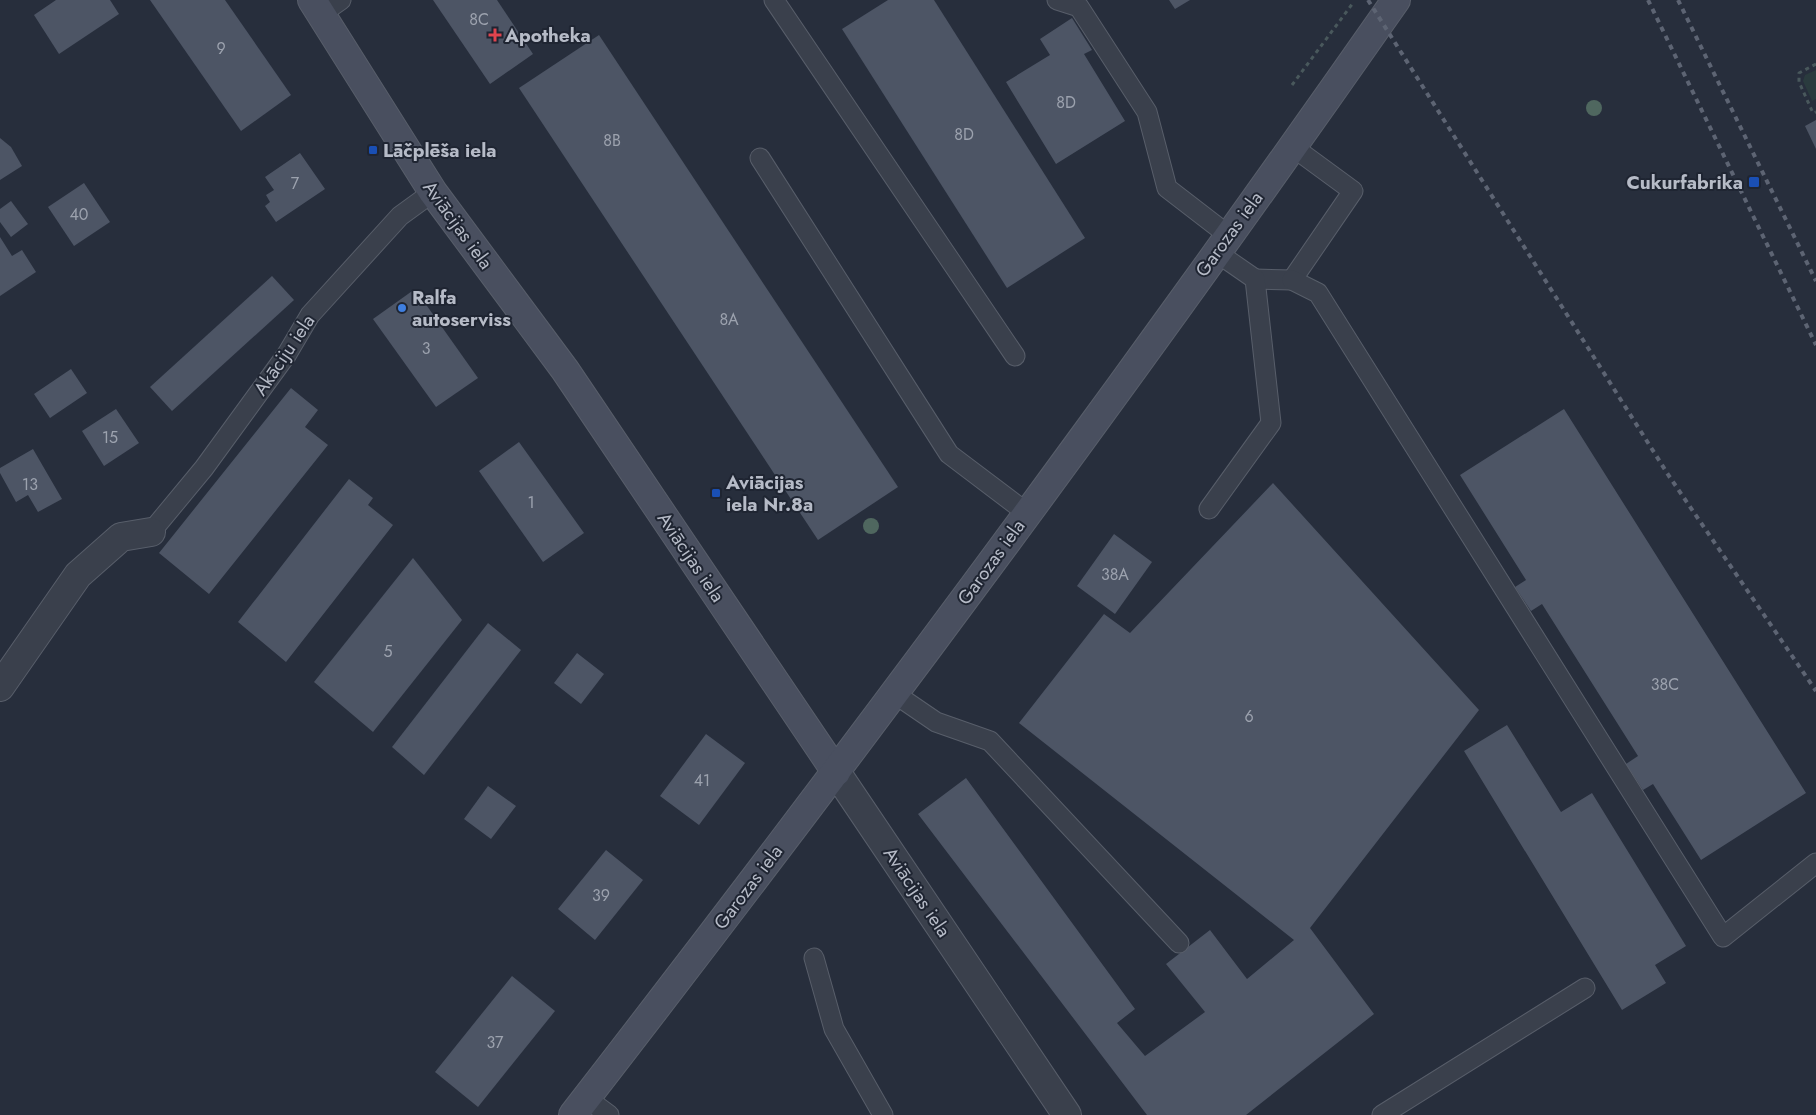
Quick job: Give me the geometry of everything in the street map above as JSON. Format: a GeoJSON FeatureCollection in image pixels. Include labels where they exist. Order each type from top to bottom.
{"type":"FeatureCollection","features":[{"type":"Feature","properties":{"kind":"main road","name":"Garozas iela"},"geometry":{"type":"LineString","coordinates":[[580,1107],[895,694],[1293,147],[1396,0]]}},
{"type":"Feature","properties":{"kind":"main road","name":"Aviācijas iela"},"geometry":{"type":"LineString","coordinates":[[325,5],[433,192],[565,370],[836,772]]}},
{"type":"Feature","properties":{"kind":"street"},"geometry":{"type":"LineString","coordinates":[[0,687],[78,575],[121,537],[151,532]]}},
{"type":"Feature","properties":{"kind":"street","name":"Aviācijas iela"},"geometry":{"type":"LineString","coordinates":[[836,772],[1067,1115]]}},
{"type":"Feature","properties":{"kind":"lane"},"geometry":{"type":"LineString","coordinates":[[774,0],[1015,356]]}},
{"type":"Feature","properties":{"kind":"lane"},"geometry":{"type":"LineString","coordinates":[[1057,0],[1079,7],[1147,112],[1167,188],[1255,279],[1271,423],[1209,509]]}},
{"type":"Feature","properties":{"kind":"lane"},"geometry":{"type":"LineString","coordinates":[[1292,280],[1353,191],[1293,147]]}},
{"type":"Feature","properties":{"kind":"lane"},"geometry":{"type":"LineString","coordinates":[[760,158],[948,454],[1027,512]]}},
{"type":"Feature","properties":{"kind":"lane","name":"Akāciju iela"},"geometry":{"type":"LineString","coordinates":[[151,532],[204,468],[276,370],[310,315],[400,216],[433,192]]}},
{"type":"Feature","properties":{"kind":"lane"},"geometry":{"type":"LineString","coordinates":[[1255,279],[1292,280],[1318,293],[1723,937],[1816,863]]}},
{"type":"Feature","properties":{"kind":"lane"},"geometry":{"type":"LineString","coordinates":[[895,694],[936,722],[990,741],[1179,943]]}},
{"type":"Feature","properties":{"kind":"lane"},"geometry":{"type":"LineString","coordinates":[[814,958],[834,1029],[883,1115]]}},
{"type":"Feature","properties":{"kind":"lane"},"geometry":{"type":"LineString","coordinates":[[1382,1115],[1585,988]]}},
{"type":"Feature","properties":{"kind":"lane"},"geometry":{"type":"LineString","coordinates":[[580,1107],[609,1115]]}},
{"type":"Feature","properties":{"kind":"path"},"geometry":{"type":"LineString","coordinates":[[1292,85],[1355,0]]}},
{"type":"Feature","properties":{"kind":"path"},"geometry":{"type":"LineString","coordinates":[[1816,64],[1799,73],[1799,82],[1813,113],[1816,112]]}},
{"type":"Feature","properties":{"kind":"shaded area"},"geometry":{"type":"Polygon","coordinates":[[[1816,70],[1816,99],[1812,101],[1803,81],[1805,75],[1816,70]]]}},
{"type":"Feature","properties":{"kind":"building"},"geometry":{"type":"Polygon","coordinates":[[[56,0],[110,0],[119,14],[59,54],[34,15],[56,0]]]}},
{"type":"Feature","properties":{"kind":"building"},"geometry":{"type":"Polygon","coordinates":[[[150,0],[225,0],[291,95],[241,131],[150,0]]]}},
{"type":"Feature","properties":{"kind":"building"},"geometry":{"type":"Polygon","coordinates":[[[433,0],[497,0],[533,54],[490,84],[433,0]]]}},
{"type":"Feature","properties":{"kind":"building"},"geometry":{"type":"Polygon","coordinates":[[[888,0],[934,0],[1085,238],[1007,288],[842,29],[888,0]]]}},
{"type":"Feature","properties":{"kind":"building"},"geometry":{"type":"Polygon","coordinates":[[[1169,0],[1190,0],[1175,9],[1169,0]]]}},
{"type":"Feature","properties":{"kind":"building"},"geometry":{"type":"Polygon","coordinates":[[[1072,18],[1092,50],[1084,54],[1125,121],[1056,164],[1006,82],[1050,55],[1040,39],[1072,18]]]}},
{"type":"Feature","properties":{"kind":"building"},"geometry":{"type":"Polygon","coordinates":[[[599,35],[898,487],[818,540],[519,88],[599,35]]]}},
{"type":"Feature","properties":{"kind":"building"},"geometry":{"type":"Polygon","coordinates":[[[1816,120],[1816,149],[1805,126],[1816,120]]]}},
{"type":"Feature","properties":{"kind":"building"},"geometry":{"type":"Polygon","coordinates":[[[0,138],[11,147],[22,166],[0,180],[0,138]]]}},
{"type":"Feature","properties":{"kind":"building"},"geometry":{"type":"Polygon","coordinates":[[[300,153],[325,189],[276,222],[265,206],[270,202],[266,195],[274,190],[265,177],[300,153]]]}},
{"type":"Feature","properties":{"kind":"building"},"geometry":{"type":"Polygon","coordinates":[[[84,183],[110,222],[74,246],[48,207],[84,183]]]}},
{"type":"Feature","properties":{"kind":"building"},"geometry":{"type":"Polygon","coordinates":[[[11,201],[28,224],[11,237],[0,222],[0,209],[11,201]]]}},
{"type":"Feature","properties":{"kind":"building"},"geometry":{"type":"Polygon","coordinates":[[[0,237],[12,256],[22,250],[36,272],[0,296],[0,237]]]}},
{"type":"Feature","properties":{"kind":"building"},"geometry":{"type":"Polygon","coordinates":[[[272,276],[294,300],[172,411],[150,387],[272,276]]]}},
{"type":"Feature","properties":{"kind":"building"},"geometry":{"type":"Polygon","coordinates":[[[415,289],[478,378],[436,407],[373,319],[415,289]]]}},
{"type":"Feature","properties":{"kind":"building"},"geometry":{"type":"Polygon","coordinates":[[[71,369],[87,393],[50,418],[34,394],[71,369]]]}},
{"type":"Feature","properties":{"kind":"building"},"geometry":{"type":"Polygon","coordinates":[[[291,388],[318,410],[305,427],[328,445],[209,594],[159,553],[291,388]]]}},
{"type":"Feature","properties":{"kind":"building"},"geometry":{"type":"Polygon","coordinates":[[[116,409],[139,443],[104,466],[82,431],[116,409]]]}},
{"type":"Feature","properties":{"kind":"building"},"geometry":{"type":"Polygon","coordinates":[[[1564,409],[1806,793],[1701,860],[1653,784],[1643,790],[1626,764],[1638,756],[1542,604],[1531,611],[1515,587],[1526,580],[1460,475],[1564,409]]]}},
{"type":"Feature","properties":{"kind":"building"},"geometry":{"type":"Polygon","coordinates":[[[519,442],[584,533],[543,562],[479,471],[519,442]]]}},
{"type":"Feature","properties":{"kind":"building"},"geometry":{"type":"Polygon","coordinates":[[[33,449],[62,499],[38,512],[28,495],[16,502],[0,473],[0,468],[33,449]]]}},
{"type":"Feature","properties":{"kind":"building"},"geometry":{"type":"Polygon","coordinates":[[[349,479],[373,498],[368,505],[393,525],[286,662],[238,622],[349,479]]]}},
{"type":"Feature","properties":{"kind":"building"},"geometry":{"type":"Polygon","coordinates":[[[1273,483],[1479,710],[1310,928],[1374,1014],[1246,1115],[1147,1115],[918,814],[966,778],[1135,1009],[1117,1023],[1145,1056],[1205,1012],[1166,964],[1210,930],[1247,979],[1294,940],[1019,723],[1104,614],[1130,633],[1273,483]]]}},
{"type":"Feature","properties":{"kind":"building"},"geometry":{"type":"Polygon","coordinates":[[[1114,534],[1152,562],[1115,614],[1077,586],[1114,534]]]}},
{"type":"Feature","properties":{"kind":"building"},"geometry":{"type":"Polygon","coordinates":[[[413,558],[462,620],[373,732],[314,682],[413,558]]]}},
{"type":"Feature","properties":{"kind":"building"},"geometry":{"type":"Polygon","coordinates":[[[488,623],[521,650],[424,775],[392,747],[488,623]]]}},
{"type":"Feature","properties":{"kind":"building"},"geometry":{"type":"Polygon","coordinates":[[[577,653],[604,674],[581,704],[554,683],[577,653]]]}},
{"type":"Feature","properties":{"kind":"building"},"geometry":{"type":"Polygon","coordinates":[[[1507,725],[1561,812],[1592,793],[1686,946],[1655,965],[1666,983],[1622,1010],[1464,751],[1507,725]]]}},
{"type":"Feature","properties":{"kind":"building"},"geometry":{"type":"Polygon","coordinates":[[[706,734],[745,763],[699,825],[660,796],[706,734]]]}},
{"type":"Feature","properties":{"kind":"building"},"geometry":{"type":"Polygon","coordinates":[[[488,786],[516,806],[491,839],[464,819],[488,786]]]}},
{"type":"Feature","properties":{"kind":"building"},"geometry":{"type":"Polygon","coordinates":[[[606,850],[643,880],[595,940],[558,909],[606,850]]]}},
{"type":"Feature","properties":{"kind":"building"},"geometry":{"type":"Polygon","coordinates":[[[512,976],[555,1011],[478,1107],[435,1072],[512,976]]]}},
{"type":"Feature","properties":{"kind":"railway"},"geometry":{"type":"LineString","coordinates":[[1368,0],[1669,476],[1816,691]]}},
{"type":"Feature","properties":{"kind":"railway"},"geometry":{"type":"LineString","coordinates":[[1648,0],[1816,345]]}},
{"type":"Feature","properties":{"kind":"railway"},"geometry":{"type":"LineString","coordinates":[[1678,0],[1816,281]]}},
{"type":"Feature","properties":{"kind":"place","name":"Apotheka"},"geometry":{"type":"Point","coordinates":[495,35]}},
{"type":"Feature","properties":{"kind":"place","name":"Lāčplēša iela"},"geometry":{"type":"Point","coordinates":[373,150]}},
{"type":"Feature","properties":{"kind":"place","name":"Cukurfabrika"},"geometry":{"type":"Point","coordinates":[1754,182]}},
{"type":"Feature","properties":{"kind":"place","name":"Ralfa autoserviss"},"geometry":{"type":"Point","coordinates":[402,308]}},
{"type":"Feature","properties":{"kind":"place","name":"Aviācijas iela Nr.8a"},"geometry":{"type":"Point","coordinates":[716,493]}}]}
